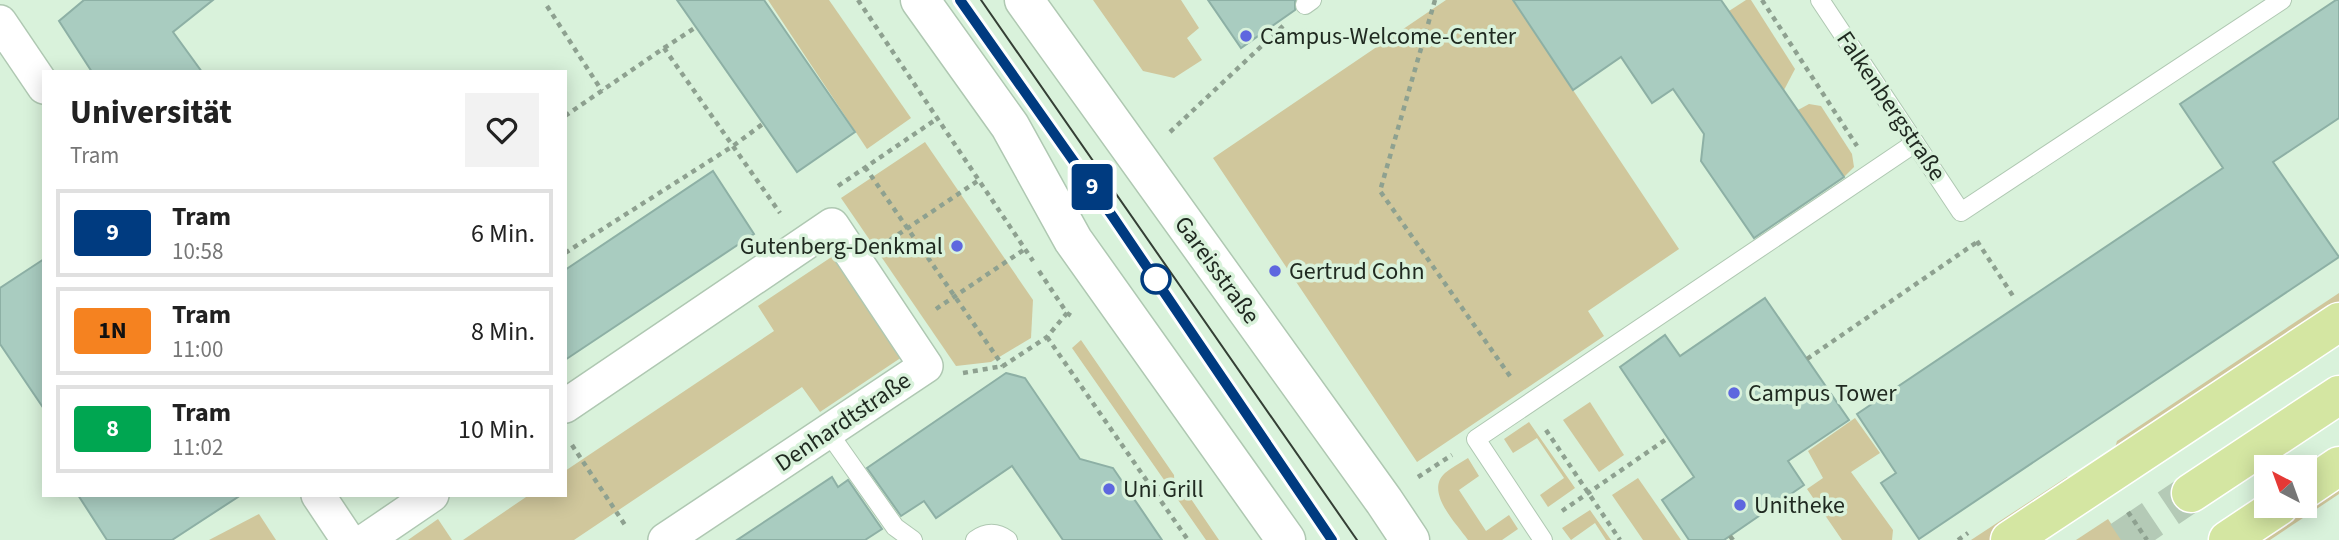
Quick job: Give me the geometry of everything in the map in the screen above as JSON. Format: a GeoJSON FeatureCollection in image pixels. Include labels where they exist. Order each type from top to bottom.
{"type":"FeatureCollection","features":[{"type":"Feature","properties":{"kind":"main road"},"geometry":{"type":"LineString","coordinates":[[920,0],[1010,126],[1073,240],[1286,540]]}},
{"type":"Feature","properties":{"kind":"main road","name":"Gareisstraße"},"geometry":{"type":"LineString","coordinates":[[1024,0],[1410,540]]}},
{"type":"Feature","properties":{"kind":"main road"},"geometry":{"type":"LineString","coordinates":[[2010,540],[2339,322]]}},
{"type":"Feature","properties":{"kind":"main road"},"geometry":{"type":"LineString","coordinates":[[2191,494],[2339,395]]}},
{"type":"Feature","properties":{"kind":"main road"},"geometry":{"type":"LineString","coordinates":[[2317,481],[2339,466]]}},
{"type":"Feature","properties":{"kind":"main road"},"geometry":{"type":"LineString","coordinates":[[2228,540],[2261,518]]}},
{"type":"Feature","properties":{"kind":"street"},"geometry":{"type":"LineString","coordinates":[[0,22],[42,85]]}},
{"type":"Feature","properties":{"kind":"street"},"geometry":{"type":"LineString","coordinates":[[567,405],[832,225]]}},
{"type":"Feature","properties":{"kind":"street","name":"Denhardtstraße"},"geometry":{"type":"LineString","coordinates":[[665,540],[926,366],[832,225]]}},
{"type":"Feature","properties":{"kind":"street"},"geometry":{"type":"LineString","coordinates":[[319,497],[348,540]]}},
{"type":"Feature","properties":{"kind":"street"},"geometry":{"type":"LineString","coordinates":[[366,540],[429,497]]}},
{"type":"Feature","properties":{"kind":"lane","name":"Falkenbergstraße"},"geometry":{"type":"LineString","coordinates":[[1820,0],[1961,212]]}},
{"type":"Feature","properties":{"kind":"lane"},"geometry":{"type":"LineString","coordinates":[[1961,212],[2282,0]]}},
{"type":"Feature","properties":{"kind":"lane"},"geometry":{"type":"LineString","coordinates":[[1539,534],[1476,439],[1915,143]]}},
{"type":"Feature","properties":{"kind":"lane"},"geometry":{"type":"LineString","coordinates":[[828,432],[895,527],[913,540]]}},
{"type":"Feature","properties":{"kind":"lane"},"geometry":{"type":"LineString","coordinates":[[975,540],[996,533],[1008,540]]}},
{"type":"Feature","properties":{"kind":"path"},"geometry":{"type":"LineString","coordinates":[[858,0],[1067,313],[1047,337],[1003,366],[954,374],[926,366]]}},
{"type":"Feature","properties":{"kind":"path"},"geometry":{"type":"LineString","coordinates":[[1435,0],[1380,191],[1530,404],[1586,493],[1620,540]]}},
{"type":"Feature","properties":{"kind":"path","name":"Falkenbergstraße"},"geometry":{"type":"LineString","coordinates":[[1762,0],[1874,171]]}},
{"type":"Feature","properties":{"kind":"path"},"geometry":{"type":"LineString","coordinates":[[1169,132],[1308,3]]}},
{"type":"Feature","properties":{"kind":"path"},"geometry":{"type":"LineString","coordinates":[[547,6],[602,91]]}},
{"type":"Feature","properties":{"kind":"path"},"geometry":{"type":"LineString","coordinates":[[567,115],[696,27]]}},
{"type":"Feature","properties":{"kind":"path"},"geometry":{"type":"LineString","coordinates":[[664,48],[803,245]]}},
{"type":"Feature","properties":{"kind":"path"},"geometry":{"type":"LineString","coordinates":[[832,225],[834,189],[939,118]]}},
{"type":"Feature","properties":{"kind":"path"},"geometry":{"type":"LineString","coordinates":[[567,252],[733,146],[764,123]]}},
{"type":"Feature","properties":{"kind":"path"},"geometry":{"type":"LineString","coordinates":[[865,167],[1003,366]]}},
{"type":"Feature","properties":{"kind":"path"},"geometry":{"type":"LineString","coordinates":[[856,262],[979,180]]}},
{"type":"Feature","properties":{"kind":"path"},"geometry":{"type":"LineString","coordinates":[[1961,212],[1977,242],[2015,299]]}},
{"type":"Feature","properties":{"kind":"path"},"geometry":{"type":"LineString","coordinates":[[1807,359],[1977,242]]}},
{"type":"Feature","properties":{"kind":"path"},"geometry":{"type":"LineString","coordinates":[[903,331],[1025,249]]}},
{"type":"Feature","properties":{"kind":"path"},"geometry":{"type":"LineString","coordinates":[[1047,337],[1188,540]]}},
{"type":"Feature","properties":{"kind":"path"},"geometry":{"type":"LineString","coordinates":[[567,438],[628,530]]}},
{"type":"Feature","properties":{"kind":"path"},"geometry":{"type":"LineString","coordinates":[[1539,534],[1586,493],[1668,438]]}},
{"type":"Feature","properties":{"kind":"path"},"geometry":{"type":"LineString","coordinates":[[1384,501],[1476,439]]}},
{"type":"Feature","properties":{"kind":"shaded area"},"geometry":{"type":"Polygon","coordinates":[[[768,0],[829,0],[911,118],[867,149],[768,0]]]}},
{"type":"Feature","properties":{"kind":"shaded area"},"geometry":{"type":"Polygon","coordinates":[[[1093,0],[1181,0],[1199,28],[1187,38],[1202,60],[1174,78],[1143,71],[1093,0]]]}},
{"type":"Feature","properties":{"kind":"shaded area"},"geometry":{"type":"Polygon","coordinates":[[[1446,0],[1513,0],[1679,249],[1588,311],[1604,336],[1417,462],[1213,158],[1446,0]]]}},
{"type":"Feature","properties":{"kind":"shaded area"},"geometry":{"type":"Polygon","coordinates":[[[1746,0],[1751,0],[1795,69],[1784,90],[1729,11],[1746,0]]]}},
{"type":"Feature","properties":{"kind":"shaded area"},"geometry":{"type":"Polygon","coordinates":[[[1809,104],[1821,106],[1852,154],[1854,167],[1844,177],[1798,110],[1809,104]]]}},
{"type":"Feature","properties":{"kind":"shaded area"},"geometry":{"type":"Polygon","coordinates":[[[925,142],[1033,300],[1031,338],[991,362],[956,366],[841,198],[925,142]]]}},
{"type":"Feature","properties":{"kind":"shaded area"},"geometry":{"type":"Polygon","coordinates":[[[833,256],[902,357],[820,412],[802,387],[574,540],[463,540],[526,497],[567,497],[567,470],[774,331],[758,306],[833,256]]]}},
{"type":"Feature","properties":{"kind":"shaded area"},"geometry":{"type":"Polygon","coordinates":[[[2339,293],[2339,308],[2112,458],[2117,441],[2339,293]]]}},
{"type":"Feature","properties":{"kind":"shaded area"},"geometry":{"type":"Polygon","coordinates":[[[1081,340],[1174,475],[1178,488],[1189,496],[1219,540],[1206,540],[1072,348],[1081,340]]]}},
{"type":"Feature","properties":{"kind":"shaded area"},"geometry":{"type":"Polygon","coordinates":[[[1590,402],[1624,455],[1599,472],[1563,420],[1590,402]]]}},
{"type":"Feature","properties":{"kind":"shaded area"},"geometry":{"type":"Polygon","coordinates":[[[1855,418],[1880,453],[1851,472],[1893,530],[1892,540],[1842,540],[1807,489],[1823,478],[1808,451],[1855,418]]]}},
{"type":"Feature","properties":{"kind":"shaded area"},"geometry":{"type":"Polygon","coordinates":[[[1529,422],[1575,488],[1548,507],[1540,495],[1564,478],[1537,438],[1513,453],[1504,439],[1529,422]]]}},
{"type":"Feature","properties":{"kind":"shaded area"},"geometry":{"type":"Polygon","coordinates":[[[1468,458],[1479,476],[1459,490],[1486,531],[1509,515],[1518,529],[1502,540],[1468,540],[1444,508],[1438,489],[1440,481],[1445,473],[1468,458]]]}},
{"type":"Feature","properties":{"kind":"shaded area"},"geometry":{"type":"Polygon","coordinates":[[[2067,477],[2081,479],[1990,540],[1971,540],[2067,477]]]}},
{"type":"Feature","properties":{"kind":"shaded area"},"geometry":{"type":"Polygon","coordinates":[[[1638,478],[1681,540],[1643,540],[1612,495],[1638,478]]]}},
{"type":"Feature","properties":{"kind":"shaded area"},"geometry":{"type":"Polygon","coordinates":[[[2339,484],[2339,494],[2317,509],[2317,498],[2339,484]]]}},
{"type":"Feature","properties":{"kind":"shaded area"},"geometry":{"type":"Polygon","coordinates":[[[1590,510],[1611,540],[1606,540],[1595,523],[1571,540],[1562,528],[1590,510]]]}},
{"type":"Feature","properties":{"kind":"shaded area"},"geometry":{"type":"Polygon","coordinates":[[[259,514],[276,540],[209,540],[259,514]]]}},
{"type":"Feature","properties":{"kind":"shaded area"},"geometry":{"type":"Polygon","coordinates":[[[2287,518],[2303,518],[2270,540],[2254,540],[2287,518]]]}},
{"type":"Feature","properties":{"kind":"shaded area"},"geometry":{"type":"Polygon","coordinates":[[[438,519],[452,540],[408,540],[438,519]]]}},
{"type":"Feature","properties":{"kind":"shaded area"},"geometry":{"type":"Polygon","coordinates":[[[2108,519],[2122,540],[2076,540],[2108,519]]]}},
{"type":"Feature","properties":{"kind":"building"},"geometry":{"type":"Polygon","coordinates":[[[84,0],[213,0],[173,32],[201,70],[91,70],[59,21],[84,0]]]}},
{"type":"Feature","properties":{"kind":"building"},"geometry":{"type":"Polygon","coordinates":[[[677,0],[764,0],[855,132],[797,172],[677,0]]]}},
{"type":"Feature","properties":{"kind":"building","name":"Campus-Welcome-Center"},"geometry":{"type":"Polygon","coordinates":[[[1208,0],[1295,0],[1295,10],[1241,48],[1208,0]]]}},
{"type":"Feature","properties":{"kind":"building"},"geometry":{"type":"Polygon","coordinates":[[[1513,0],[1721,0],[1844,177],[1754,238],[1701,161],[1704,134],[1673,89],[1652,103],[1621,57],[1573,90],[1513,0]]]}},
{"type":"Feature","properties":{"kind":"building"},"geometry":{"type":"Polygon","coordinates":[[[2339,0],[2339,118],[2273,162],[2339,257],[1919,539],[1881,483],[1896,473],[1857,414],[2223,168],[2180,104],[2339,0]]]}},
{"type":"Feature","properties":{"kind":"building"},"geometry":{"type":"Polygon","coordinates":[[[713,171],[754,234],[567,359],[567,269],[713,171]]]}},
{"type":"Feature","properties":{"kind":"building"},"geometry":{"type":"Polygon","coordinates":[[[42,260],[42,406],[0,344],[0,288],[42,260]]]}},
{"type":"Feature","properties":{"kind":"building","name":"Campus Tower"},"geometry":{"type":"Polygon","coordinates":[[[1765,298],[1849,420],[1788,461],[1804,485],[1724,540],[1689,540],[1662,500],[1694,477],[1620,367],[1665,335],[1680,356],[1765,298]]]}},
{"type":"Feature","properties":{"kind":"building"},"geometry":{"type":"Polygon","coordinates":[[[1006,373],[1025,378],[1080,459],[1113,468],[1162,540],[1063,540],[1012,466],[936,518],[924,501],[901,516],[867,468],[1006,373]]]}},
{"type":"Feature","properties":{"kind":"building"},"geometry":{"type":"Polygon","coordinates":[[[832,477],[838,487],[848,480],[882,529],[865,540],[737,540],[832,477]]]}},
{"type":"Feature","properties":{"kind":"building"},"geometry":{"type":"Polygon","coordinates":[[[79,497],[238,497],[172,540],[107,540],[79,497]]]}},
{"type":"Feature","properties":{"kind":"tunnel"},"geometry":{"type":"LineString","coordinates":[[2121,540],[2191,493]]}},
{"type":"Feature","properties":{"kind":"tram line"},"geometry":{"type":"LineString","coordinates":[[960,0],[1113,217],[1332,540]]}},
{"type":"Feature","properties":{"kind":"tram line","name":"9"},"geometry":{"type":"LineString","coordinates":[[960,0],[1113,217],[1332,540]]}},
{"type":"Feature","properties":{"kind":"tram line"},"geometry":{"type":"LineString","coordinates":[[981,0],[1357,540]]}},
{"type":"Feature","properties":{"kind":"place","name":"Campus-Welcome-Center"},"geometry":{"type":"Point","coordinates":[1246,36]}},
{"type":"Feature","properties":{"kind":"place","name":"Gutenberg-Denkmal"},"geometry":{"type":"Point","coordinates":[957,246]}},
{"type":"Feature","properties":{"kind":"place","name":"Gertrud Cohn"},"geometry":{"type":"Point","coordinates":[1275,271]}},
{"type":"Feature","properties":{"kind":"place","name":"Campus Tower"},"geometry":{"type":"Point","coordinates":[1734,393]}},
{"type":"Feature","properties":{"kind":"place","name":"Uni Grill"},"geometry":{"type":"Point","coordinates":[1109,489]}},
{"type":"Feature","properties":{"kind":"place","name":"Unitheke"},"geometry":{"type":"Point","coordinates":[1740,505]}}]}
